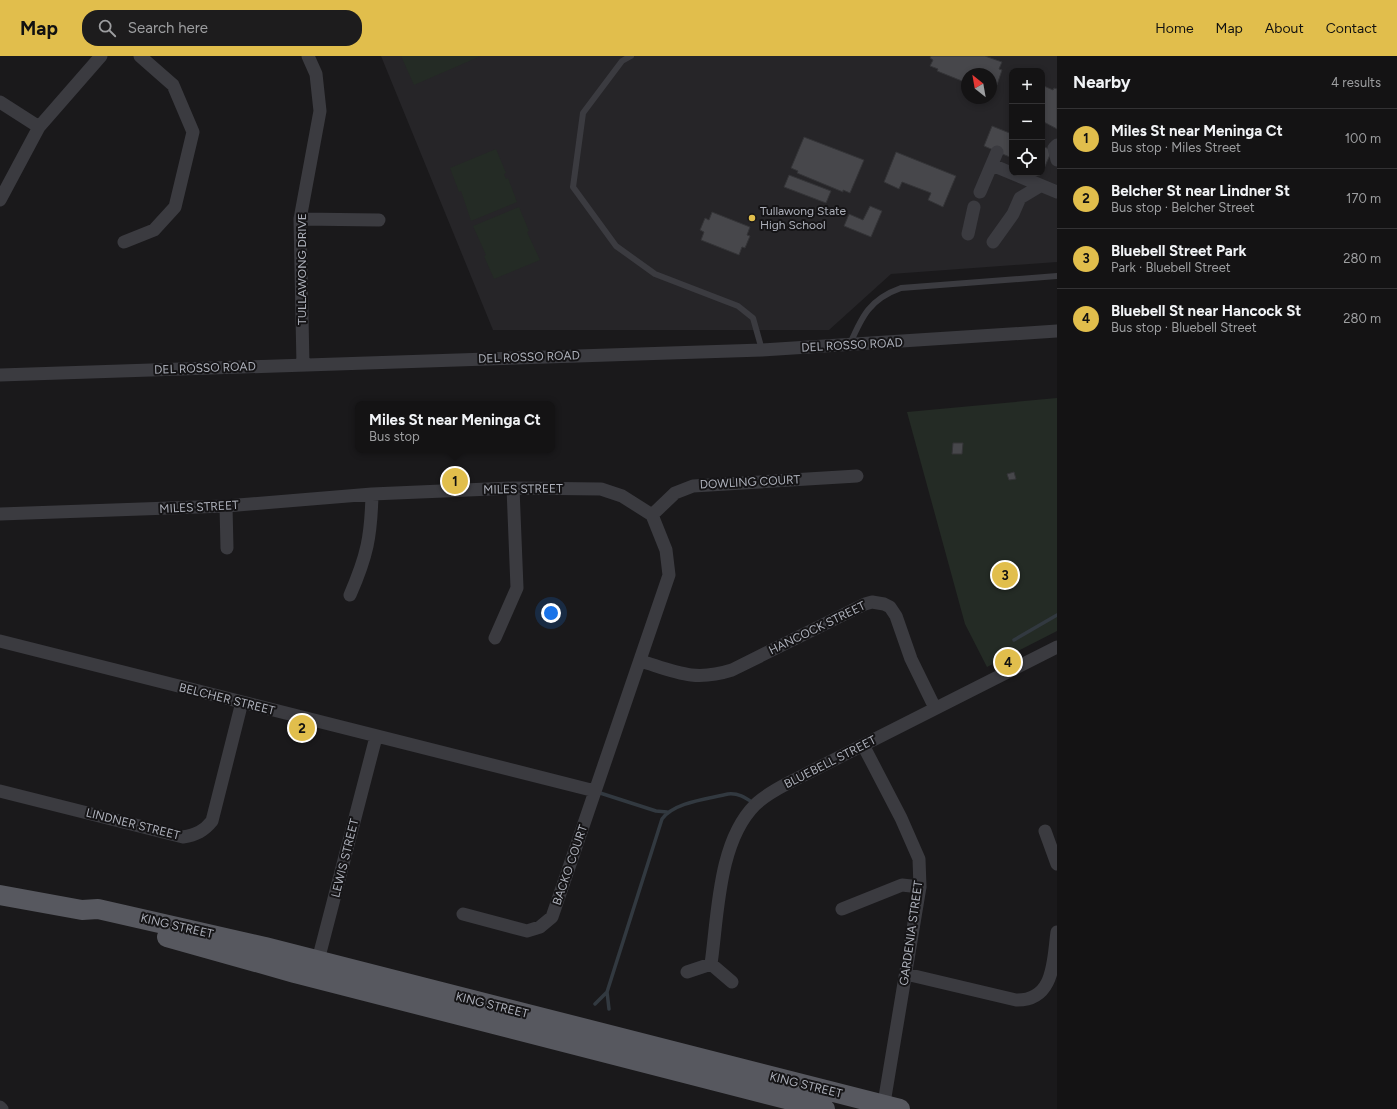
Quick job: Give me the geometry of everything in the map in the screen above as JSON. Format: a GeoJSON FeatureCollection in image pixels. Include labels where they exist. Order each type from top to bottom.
{"type":"FeatureCollection","features":[{"type":"Feature","properties":{"kind":"main road","name":"KING STREET"},"geometry":{"type":"LineString","coordinates":[[0,895],[82,910],[98,909],[134,916],[316,969],[825,1109]]}},
{"type":"Feature","properties":{"kind":"main road","name":"KING STREET"},"geometry":{"type":"LineString","coordinates":[[316,969],[889,1108]]}},
{"type":"Feature","properties":{"kind":"street"},"geometry":{"type":"LineString","coordinates":[[0,200],[38,127],[102,56]]}},
{"type":"Feature","properties":{"kind":"street"},"geometry":{"type":"LineString","coordinates":[[124,242],[154,230],[175,208],[193,132],[173,85],[140,56]]}},
{"type":"Feature","properties":{"kind":"street","name":"TULLAWONG DRIVE"},"geometry":{"type":"LineString","coordinates":[[303,365],[300,219],[320,111],[316,74],[308,56]]}},
{"type":"Feature","properties":{"kind":"street"},"geometry":{"type":"LineString","coordinates":[[0,102],[38,127]]}},
{"type":"Feature","properties":{"kind":"street"},"geometry":{"type":"LineString","coordinates":[[980,192],[997,152]]}},
{"type":"Feature","properties":{"kind":"street"},"geometry":{"type":"LineString","coordinates":[[992,165],[1057,192]]}},
{"type":"Feature","properties":{"kind":"street"},"geometry":{"type":"LineString","coordinates":[[993,242],[1013,214],[1020,198],[1040,186]]}},
{"type":"Feature","properties":{"kind":"street"},"geometry":{"type":"LineString","coordinates":[[968,234],[974,207]]}},
{"type":"Feature","properties":{"kind":"street"},"geometry":{"type":"LineString","coordinates":[[300,219],[379,220]]}},
{"type":"Feature","properties":{"kind":"street","name":"DEL ROSSO ROAD"},"geometry":{"type":"LineString","coordinates":[[0,375],[762,350],[849,346],[1057,331]]}},
{"type":"Feature","properties":{"kind":"street","name":"DOWLING COURT"},"geometry":{"type":"LineString","coordinates":[[652,516],[675,493],[692,486],[857,476]]}},
{"type":"Feature","properties":{"kind":"street"},"geometry":{"type":"LineString","coordinates":[[495,638],[517,588],[513,488]]}},
{"type":"Feature","properties":{"kind":"street","name":"MILES STREET"},"geometry":{"type":"LineString","coordinates":[[0,514],[226,506],[372,494],[513,488],[601,489],[622,496],[652,516]]}},
{"type":"Feature","properties":{"kind":"street"},"geometry":{"type":"LineString","coordinates":[[350,595],[362,567],[369,544],[372,523],[372,494]]}},
{"type":"Feature","properties":{"kind":"street"},"geometry":{"type":"LineString","coordinates":[[226,506],[227,548]]}},
{"type":"Feature","properties":{"kind":"street"},"geometry":{"type":"LineString","coordinates":[[595,792],[669,575],[666,550],[652,516]]}},
{"type":"Feature","properties":{"kind":"street","name":"HANCOCK STREET"},"geometry":{"type":"LineString","coordinates":[[640,661],[686,675],[700,677],[722,674],[865,604],[878,603],[890,607],[896,616],[911,658],[935,708]]}},
{"type":"Feature","properties":{"kind":"street","name":"BELCHER STREET"},"geometry":{"type":"LineString","coordinates":[[0,641],[595,792]]}},
{"type":"Feature","properties":{"kind":"street","name":"BLUEBELL STREET"},"geometry":{"type":"LineString","coordinates":[[711,964],[724,866],[737,829],[746,815],[756,804],[775,790],[1057,647]]}},
{"type":"Feature","properties":{"kind":"street","name":"LINDNER STREET"},"geometry":{"type":"LineString","coordinates":[[0,791],[183,837],[194,836],[204,830],[212,821],[242,702]]}},
{"type":"Feature","properties":{"kind":"street","name":"LEWIS STREET"},"geometry":{"type":"LineString","coordinates":[[316,969],[376,737]]}},
{"type":"Feature","properties":{"kind":"street","name":"GARDENIA STREET"},"geometry":{"type":"LineString","coordinates":[[863,745],[919,859],[920,887],[906,974],[889,1108]]}},
{"type":"Feature","properties":{"kind":"street","name":"BACKO COURT"},"geometry":{"type":"LineString","coordinates":[[463,914],[527,931],[540,927],[552,917],[595,792]]}},
{"type":"Feature","properties":{"kind":"street"},"geometry":{"type":"LineString","coordinates":[[1045,831],[1057,864]]}},
{"type":"Feature","properties":{"kind":"street"},"geometry":{"type":"LineString","coordinates":[[842,909],[902,886],[920,887]]}},
{"type":"Feature","properties":{"kind":"street"},"geometry":{"type":"LineString","coordinates":[[906,974],[1016,1000],[1025,1000],[1043,991],[1048,982],[1051,974],[1057,932]]}},
{"type":"Feature","properties":{"kind":"street"},"geometry":{"type":"LineString","coordinates":[[687,972],[711,964],[732,982]]}},
{"type":"Feature","properties":{"kind":"lane"},"geometry":{"type":"LineString","coordinates":[[631,56],[622,61],[583,113],[573,187],[616,246],[627,254],[655,274],[738,306],[754,318],[762,350]]}},
{"type":"Feature","properties":{"kind":"lane"},"geometry":{"type":"LineString","coordinates":[[849,346],[859,322],[875,301],[888,293],[901,288],[1057,276]]}},
{"type":"Feature","properties":{"kind":"shaded area","name":"Tullawong State High School"},"geometry":{"type":"Polygon","coordinates":[[[381,56],[1057,56],[1057,262],[891,274],[829,330],[493,330],[381,56]]]}},
{"type":"Feature","properties":{"kind":"shaded area"},"geometry":{"type":"Polygon","coordinates":[[[401,56],[481,56],[414,85],[401,56]]]}},
{"type":"Feature","properties":{"kind":"shaded area"},"geometry":{"type":"Polygon","coordinates":[[[496,149],[506,173],[504,174],[506,179],[508,178],[517,202],[471,221],[461,191],[459,192],[450,168],[496,149]]]}},
{"type":"Feature","properties":{"kind":"shaded area"},"geometry":{"type":"Polygon","coordinates":[[[519,207],[529,231],[527,232],[540,260],[494,279],[484,256],[486,255],[473,226],[519,207]]]}},
{"type":"Feature","properties":{"kind":"shaded area"},"geometry":{"type":"Polygon","coordinates":[[[1057,398],[1057,631],[987,667],[965,624],[907,412],[1057,398]]]}},
{"type":"Feature","properties":{"kind":"building"},"geometry":{"type":"Polygon","coordinates":[[[931,56],[985,56],[1002,62],[999,69],[1002,70],[997,85],[997,68],[961,68],[961,81],[937,71],[938,69],[930,66],[933,60],[930,58],[931,56]]]}},
{"type":"Feature","properties":{"kind":"building"},"geometry":{"type":"Polygon","coordinates":[[[1045,86],[1053,90],[1054,88],[1057,89],[1057,129],[1045,123],[1045,86]]]}},
{"type":"Feature","properties":{"kind":"building"},"geometry":{"type":"Polygon","coordinates":[[[992,126],[1009,133],[1009,157],[984,146],[992,126]]]}},
{"type":"Feature","properties":{"kind":"building"},"geometry":{"type":"Polygon","coordinates":[[[804,137],[864,160],[850,193],[843,190],[843,192],[797,173],[798,171],[791,168],[804,137]]]}},
{"type":"Feature","properties":{"kind":"building"},"geometry":{"type":"Polygon","coordinates":[[[1045,147],[1052,150],[1045,166],[1045,147]]]}},
{"type":"Feature","properties":{"kind":"building"},"geometry":{"type":"Polygon","coordinates":[[[896,152],[956,176],[943,207],[928,200],[931,193],[902,182],[899,189],[884,182],[896,152]]]}},
{"type":"Feature","properties":{"kind":"building"},"geometry":{"type":"Polygon","coordinates":[[[789,175],[831,191],[826,203],[784,187],[789,175]]]}},
{"type":"Feature","properties":{"kind":"building"},"geometry":{"type":"Polygon","coordinates":[[[870,206],[882,211],[871,237],[844,226],[849,214],[863,220],[870,206]]]}},
{"type":"Feature","properties":{"kind":"building"},"geometry":{"type":"Polygon","coordinates":[[[712,212],[750,227],[747,235],[750,236],[745,248],[742,247],[739,255],[701,240],[704,232],[700,230],[705,218],[709,220],[712,212]]]}},
{"type":"Feature","properties":{"kind":"building"},"geometry":{"type":"Polygon","coordinates":[[[953,443],[963,443],[962,454],[952,454],[953,443]]]}},
{"type":"Feature","properties":{"kind":"building"},"geometry":{"type":"Polygon","coordinates":[[[1014,472],[1016,479],[1009,480],[1007,474],[1014,472]]]}},
{"type":"Feature","properties":{"kind":"waterway"},"geometry":{"type":"LineString","coordinates":[[1014,640],[1057,615]]}},
{"type":"Feature","properties":{"kind":"waterway"},"geometry":{"type":"LineString","coordinates":[[597,792],[656,811],[667,812]]}},
{"type":"Feature","properties":{"kind":"waterway"},"geometry":{"type":"LineString","coordinates":[[609,1009],[607,992],[662,819],[667,813],[683,805],[728,794],[741,796],[753,803]]}},
{"type":"Feature","properties":{"kind":"waterway"},"geometry":{"type":"LineString","coordinates":[[595,1004],[607,992]]}},
{"type":"Feature","properties":{"kind":"place","name":"Tullawong State High School"},"geometry":{"type":"Point","coordinates":[752,218]}},
{"type":"Feature","properties":{"kind":"place","name":"Miles St near Meninga Ct"},"geometry":{"type":"Point","coordinates":[455,481]}},
{"type":"Feature","properties":{"kind":"place","name":"Bluebell Street Park"},"geometry":{"type":"Point","coordinates":[1005,575]}},
{"type":"Feature","properties":{"kind":"place","name":"Bluebell St near Hancock St"},"geometry":{"type":"Point","coordinates":[1008,662]}},
{"type":"Feature","properties":{"kind":"place","name":"Belcher St near Lindner St"},"geometry":{"type":"Point","coordinates":[302,728]}}]}
